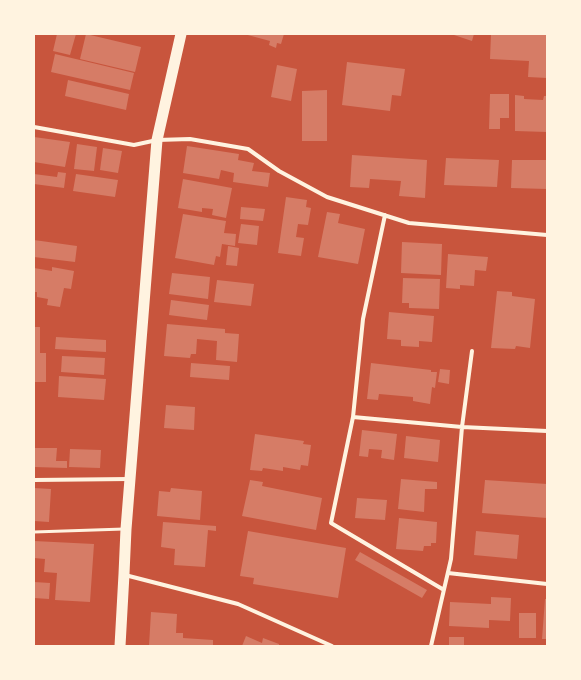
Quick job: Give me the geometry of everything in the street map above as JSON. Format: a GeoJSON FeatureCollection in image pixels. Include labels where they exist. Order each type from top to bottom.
{"type":"FeatureCollection","features":[{"type":"Feature","properties":{"kind":"highway"},"geometry":{"type":"LineString","coordinates":[[120,646],[126,529],[157,140],[181,34]]}},
{"type":"Feature","properties":{"kind":"street"},"geometry":{"type":"LineString","coordinates":[[34,128],[134,145],[157,140],[190,139],[248,149],[279,171],[327,197],[409,222],[547,235]]}},
{"type":"Feature","properties":{"kind":"street"},"geometry":{"type":"LineString","coordinates":[[385,215],[363,319],[353,417],[331,523],[444,590]]}},
{"type":"Feature","properties":{"kind":"street"},"geometry":{"type":"LineString","coordinates":[[431,646],[451,559],[462,426],[472,351]]}},
{"type":"Feature","properties":{"kind":"street"},"geometry":{"type":"LineString","coordinates":[[353,417],[547,431]]}},
{"type":"Feature","properties":{"kind":"street"},"geometry":{"type":"LineString","coordinates":[[34,480],[130,479]]}},
{"type":"Feature","properties":{"kind":"street"},"geometry":{"type":"LineString","coordinates":[[448,573],[547,584]]}},
{"type":"Feature","properties":{"kind":"street"},"geometry":{"type":"LineString","coordinates":[[124,574],[238,604],[332,646]]}},
{"type":"Feature","properties":{"kind":"lane"},"geometry":{"type":"LineString","coordinates":[[34,532],[126,529]]}},
{"type":"Feature","properties":{"kind":"building"},"geometry":{"type":"Polygon","coordinates":[[[57,34],[76,34],[70,55],[53,51],[57,34]]]}},
{"type":"Feature","properties":{"kind":"building"},"geometry":{"type":"Polygon","coordinates":[[[86,34],[141,47],[135,72],[80,59],[86,34]]]}},
{"type":"Feature","properties":{"kind":"building"},"geometry":{"type":"Polygon","coordinates":[[[244,34],[284,34],[281,44],[277,43],[276,48],[269,45],[270,41],[244,34]]]}},
{"type":"Feature","properties":{"kind":"building"},"geometry":{"type":"Polygon","coordinates":[[[451,34],[474,34],[472,41],[451,34]]]}},
{"type":"Feature","properties":{"kind":"building"},"geometry":{"type":"Polygon","coordinates":[[[491,34],[547,34],[547,78],[528,77],[529,61],[490,59],[491,34]]]}},
{"type":"Feature","properties":{"kind":"building"},"geometry":{"type":"Polygon","coordinates":[[[55,54],[134,73],[130,90],[51,72],[55,54]]]}},
{"type":"Feature","properties":{"kind":"building"},"geometry":{"type":"Polygon","coordinates":[[[347,62],[405,69],[401,96],[392,95],[390,111],[342,105],[347,62]]]}},
{"type":"Feature","properties":{"kind":"building"},"geometry":{"type":"Polygon","coordinates":[[[277,65],[297,69],[291,101],[271,97],[277,65]]]}},
{"type":"Feature","properties":{"kind":"building"},"geometry":{"type":"Polygon","coordinates":[[[68,80],[129,94],[126,110],[65,96],[68,80]]]}},
{"type":"Feature","properties":{"kind":"building"},"geometry":{"type":"Polygon","coordinates":[[[327,90],[327,141],[302,141],[302,91],[327,90]]]}},
{"type":"Feature","properties":{"kind":"building"},"geometry":{"type":"Polygon","coordinates":[[[490,94],[509,94],[509,118],[500,118],[500,129],[489,129],[490,94]]]}},
{"type":"Feature","properties":{"kind":"building"},"geometry":{"type":"Polygon","coordinates":[[[515,95],[524,96],[524,99],[543,100],[544,96],[547,96],[547,132],[515,131],[515,95]]]}},
{"type":"Feature","properties":{"kind":"building"},"geometry":{"type":"Polygon","coordinates":[[[34,137],[70,142],[65,167],[34,162],[34,137]]]}},
{"type":"Feature","properties":{"kind":"building"},"geometry":{"type":"Polygon","coordinates":[[[77,144],[97,147],[94,171],[74,169],[77,144]]]}},
{"type":"Feature","properties":{"kind":"building"},"geometry":{"type":"Polygon","coordinates":[[[187,146],[239,154],[238,160],[254,163],[252,171],[270,173],[268,187],[233,182],[234,173],[221,170],[219,179],[183,173],[187,146]]]}},
{"type":"Feature","properties":{"kind":"building"},"geometry":{"type":"Polygon","coordinates":[[[103,148],[122,151],[118,173],[100,170],[103,148]]]}},
{"type":"Feature","properties":{"kind":"building"},"geometry":{"type":"Polygon","coordinates":[[[352,155],[427,160],[425,198],[399,196],[401,181],[370,179],[369,188],[350,187],[352,155]]]}},
{"type":"Feature","properties":{"kind":"building"},"geometry":{"type":"Polygon","coordinates":[[[446,158],[499,160],[497,187],[444,185],[446,158]]]}},
{"type":"Feature","properties":{"kind":"building"},"geometry":{"type":"Polygon","coordinates":[[[512,160],[547,160],[547,189],[511,188],[512,160]]]}},
{"type":"Feature","properties":{"kind":"building"},"geometry":{"type":"Polygon","coordinates":[[[58,172],[66,173],[64,188],[34,184],[34,174],[57,177],[58,172]]]}},
{"type":"Feature","properties":{"kind":"building"},"geometry":{"type":"Polygon","coordinates":[[[76,174],[118,180],[115,197],[73,191],[76,174]]]}},
{"type":"Feature","properties":{"kind":"building"},"geometry":{"type":"Polygon","coordinates":[[[183,179],[232,188],[226,218],[212,215],[213,209],[202,208],[202,212],[178,208],[183,179]]]}},
{"type":"Feature","properties":{"kind":"building"},"geometry":{"type":"Polygon","coordinates":[[[286,197],[307,200],[306,207],[311,208],[308,225],[298,224],[296,237],[304,238],[301,256],[278,253],[286,197]]]}},
{"type":"Feature","properties":{"kind":"building"},"geometry":{"type":"Polygon","coordinates":[[[241,207],[265,209],[263,221],[240,219],[241,207]]]}},
{"type":"Feature","properties":{"kind":"building"},"geometry":{"type":"Polygon","coordinates":[[[327,212],[340,214],[338,223],[365,229],[358,264],[318,257],[327,212]]]}},
{"type":"Feature","properties":{"kind":"building"},"geometry":{"type":"Polygon","coordinates":[[[183,214],[226,221],[224,233],[236,234],[235,246],[222,244],[220,257],[216,256],[214,265],[175,258],[183,214]]]}},
{"type":"Feature","properties":{"kind":"building"},"geometry":{"type":"Polygon","coordinates":[[[241,224],[259,226],[257,245],[238,243],[241,224]]]}},
{"type":"Feature","properties":{"kind":"building"},"geometry":{"type":"Polygon","coordinates":[[[34,240],[77,246],[75,262],[34,257],[34,240]]]}},
{"type":"Feature","properties":{"kind":"building"},"geometry":{"type":"Polygon","coordinates":[[[402,242],[442,244],[441,275],[401,273],[402,242]]]}},
{"type":"Feature","properties":{"kind":"building"},"geometry":{"type":"Polygon","coordinates":[[[228,246],[239,248],[237,266],[226,265],[228,246]]]}},
{"type":"Feature","properties":{"kind":"building"},"geometry":{"type":"Polygon","coordinates":[[[448,254],[488,257],[486,271],[475,270],[474,286],[460,285],[460,289],[446,288],[448,254]]]}},
{"type":"Feature","properties":{"kind":"building"},"geometry":{"type":"Polygon","coordinates":[[[52,267],[74,271],[71,289],[64,288],[60,307],[47,305],[48,299],[37,297],[37,292],[34,292],[34,268],[52,271],[52,267]]]}},
{"type":"Feature","properties":{"kind":"building"},"geometry":{"type":"Polygon","coordinates":[[[172,273],[210,277],[208,299],[169,294],[172,273]]]}},
{"type":"Feature","properties":{"kind":"building"},"geometry":{"type":"Polygon","coordinates":[[[403,278],[440,279],[439,309],[409,308],[409,303],[402,303],[403,278]]]}},
{"type":"Feature","properties":{"kind":"building"},"geometry":{"type":"Polygon","coordinates":[[[217,280],[254,284],[251,306],[214,302],[217,280]]]}},
{"type":"Feature","properties":{"kind":"building"},"geometry":{"type":"Polygon","coordinates":[[[497,291],[512,292],[512,296],[535,299],[530,348],[516,346],[515,349],[491,348],[497,291]]]}},
{"type":"Feature","properties":{"kind":"building"},"geometry":{"type":"Polygon","coordinates":[[[171,300],[209,305],[207,320],[169,315],[171,300]]]}},
{"type":"Feature","properties":{"kind":"building"},"geometry":{"type":"Polygon","coordinates":[[[389,312],[434,316],[432,342],[419,341],[419,347],[401,346],[401,340],[387,339],[389,312]]]}},
{"type":"Feature","properties":{"kind":"building"},"geometry":{"type":"Polygon","coordinates":[[[167,324],[225,329],[225,333],[239,334],[237,362],[216,360],[217,341],[197,339],[196,354],[191,354],[190,358],[164,356],[167,324]]]}},
{"type":"Feature","properties":{"kind":"building"},"geometry":{"type":"Polygon","coordinates":[[[34,327],[40,327],[40,353],[46,353],[46,382],[34,382],[34,327]]]}},
{"type":"Feature","properties":{"kind":"building"},"geometry":{"type":"Polygon","coordinates":[[[56,337],[106,340],[106,352],[55,349],[56,337]]]}},
{"type":"Feature","properties":{"kind":"building"},"geometry":{"type":"Polygon","coordinates":[[[62,356],[105,358],[104,375],[61,372],[62,356]]]}},
{"type":"Feature","properties":{"kind":"building"},"geometry":{"type":"Polygon","coordinates":[[[191,363],[230,366],[229,380],[190,377],[191,363]]]}},
{"type":"Feature","properties":{"kind":"building"},"geometry":{"type":"Polygon","coordinates":[[[371,363],[437,372],[435,388],[432,387],[430,404],[413,401],[413,397],[379,394],[378,400],[367,399],[371,363]]]}},
{"type":"Feature","properties":{"kind":"building"},"geometry":{"type":"Polygon","coordinates":[[[440,369],[450,370],[449,384],[438,382],[440,369]]]}},
{"type":"Feature","properties":{"kind":"building"},"geometry":{"type":"Polygon","coordinates":[[[59,376],[106,379],[104,400],[58,397],[59,376]]]}},
{"type":"Feature","properties":{"kind":"building"},"geometry":{"type":"Polygon","coordinates":[[[166,405],[195,407],[194,430],[164,428],[166,405]]]}},
{"type":"Feature","properties":{"kind":"building"},"geometry":{"type":"Polygon","coordinates":[[[362,430],[397,434],[394,460],[381,458],[382,450],[369,449],[368,457],[359,456],[362,430]]]}},
{"type":"Feature","properties":{"kind":"building"},"geometry":{"type":"Polygon","coordinates":[[[255,434],[304,441],[303,444],[311,445],[308,466],[301,465],[300,470],[283,467],[283,471],[263,468],[262,471],[250,470],[255,434]]]}},
{"type":"Feature","properties":{"kind":"building"},"geometry":{"type":"Polygon","coordinates":[[[406,436],[440,440],[438,462],[404,458],[406,436]]]}},
{"type":"Feature","properties":{"kind":"building"},"geometry":{"type":"Polygon","coordinates":[[[34,448],[57,448],[56,461],[67,461],[67,468],[34,467],[34,448]]]}},
{"type":"Feature","properties":{"kind":"building"},"geometry":{"type":"Polygon","coordinates":[[[70,449],[101,450],[100,468],[69,467],[70,449]]]}},
{"type":"Feature","properties":{"kind":"building"},"geometry":{"type":"Polygon","coordinates":[[[401,479],[437,482],[437,489],[425,489],[424,512],[398,509],[401,479]]]}},
{"type":"Feature","properties":{"kind":"building"},"geometry":{"type":"Polygon","coordinates":[[[250,480],[263,482],[262,486],[322,498],[316,530],[242,516],[250,480]]]}},
{"type":"Feature","properties":{"kind":"building"},"geometry":{"type":"Polygon","coordinates":[[[485,480],[547,484],[547,518],[482,513],[485,480]]]}},
{"type":"Feature","properties":{"kind":"building"},"geometry":{"type":"Polygon","coordinates":[[[34,488],[51,489],[49,522],[34,521],[34,488]]]}},
{"type":"Feature","properties":{"kind":"building"},"geometry":{"type":"Polygon","coordinates":[[[171,488],[202,491],[200,520],[157,516],[159,491],[170,492],[171,488]]]}},
{"type":"Feature","properties":{"kind":"building"},"geometry":{"type":"Polygon","coordinates":[[[357,498],[387,500],[385,520],[355,518],[357,498]]]}},
{"type":"Feature","properties":{"kind":"building"},"geometry":{"type":"Polygon","coordinates":[[[399,518],[437,522],[436,543],[431,543],[431,546],[424,546],[423,551],[396,549],[399,518]]]}},
{"type":"Feature","properties":{"kind":"building"},"geometry":{"type":"Polygon","coordinates":[[[163,522],[216,526],[216,531],[208,530],[205,567],[174,565],[175,549],[161,547],[163,522]]]}},
{"type":"Feature","properties":{"kind":"building"},"geometry":{"type":"Polygon","coordinates":[[[248,531],[346,548],[338,598],[253,584],[254,578],[240,576],[248,531]]]}},
{"type":"Feature","properties":{"kind":"building"},"geometry":{"type":"Polygon","coordinates":[[[476,531],[519,535],[517,559],[474,555],[476,531]]]}},
{"type":"Feature","properties":{"kind":"building"},"geometry":{"type":"Polygon","coordinates":[[[34,541],[94,544],[90,602],[55,600],[57,573],[44,572],[45,559],[34,558],[34,541]]]}},
{"type":"Feature","properties":{"kind":"building"},"geometry":{"type":"Polygon","coordinates":[[[360,552],[427,590],[422,598],[355,560],[360,552]]]}},
{"type":"Feature","properties":{"kind":"building"},"geometry":{"type":"Polygon","coordinates":[[[34,582],[50,583],[49,599],[34,598],[34,582]]]}},
{"type":"Feature","properties":{"kind":"building"},"geometry":{"type":"Polygon","coordinates":[[[491,597],[511,598],[510,621],[489,620],[489,628],[449,626],[450,602],[491,604],[491,597]]]}},
{"type":"Feature","properties":{"kind":"building"},"geometry":{"type":"Polygon","coordinates":[[[545,599],[547,599],[547,639],[542,639],[545,599]]]}},
{"type":"Feature","properties":{"kind":"building"},"geometry":{"type":"Polygon","coordinates":[[[151,612],[177,614],[176,633],[183,633],[183,638],[213,640],[213,646],[149,646],[151,612]]]}},
{"type":"Feature","properties":{"kind":"building"},"geometry":{"type":"Polygon","coordinates":[[[519,613],[536,613],[536,638],[519,638],[519,613]]]}},
{"type":"Feature","properties":{"kind":"building"},"geometry":{"type":"Polygon","coordinates":[[[246,636],[262,643],[263,638],[279,644],[279,646],[242,646],[246,636]]]}},
{"type":"Feature","properties":{"kind":"building"},"geometry":{"type":"Polygon","coordinates":[[[449,637],[464,637],[464,646],[449,646],[449,637]]]}}]}
